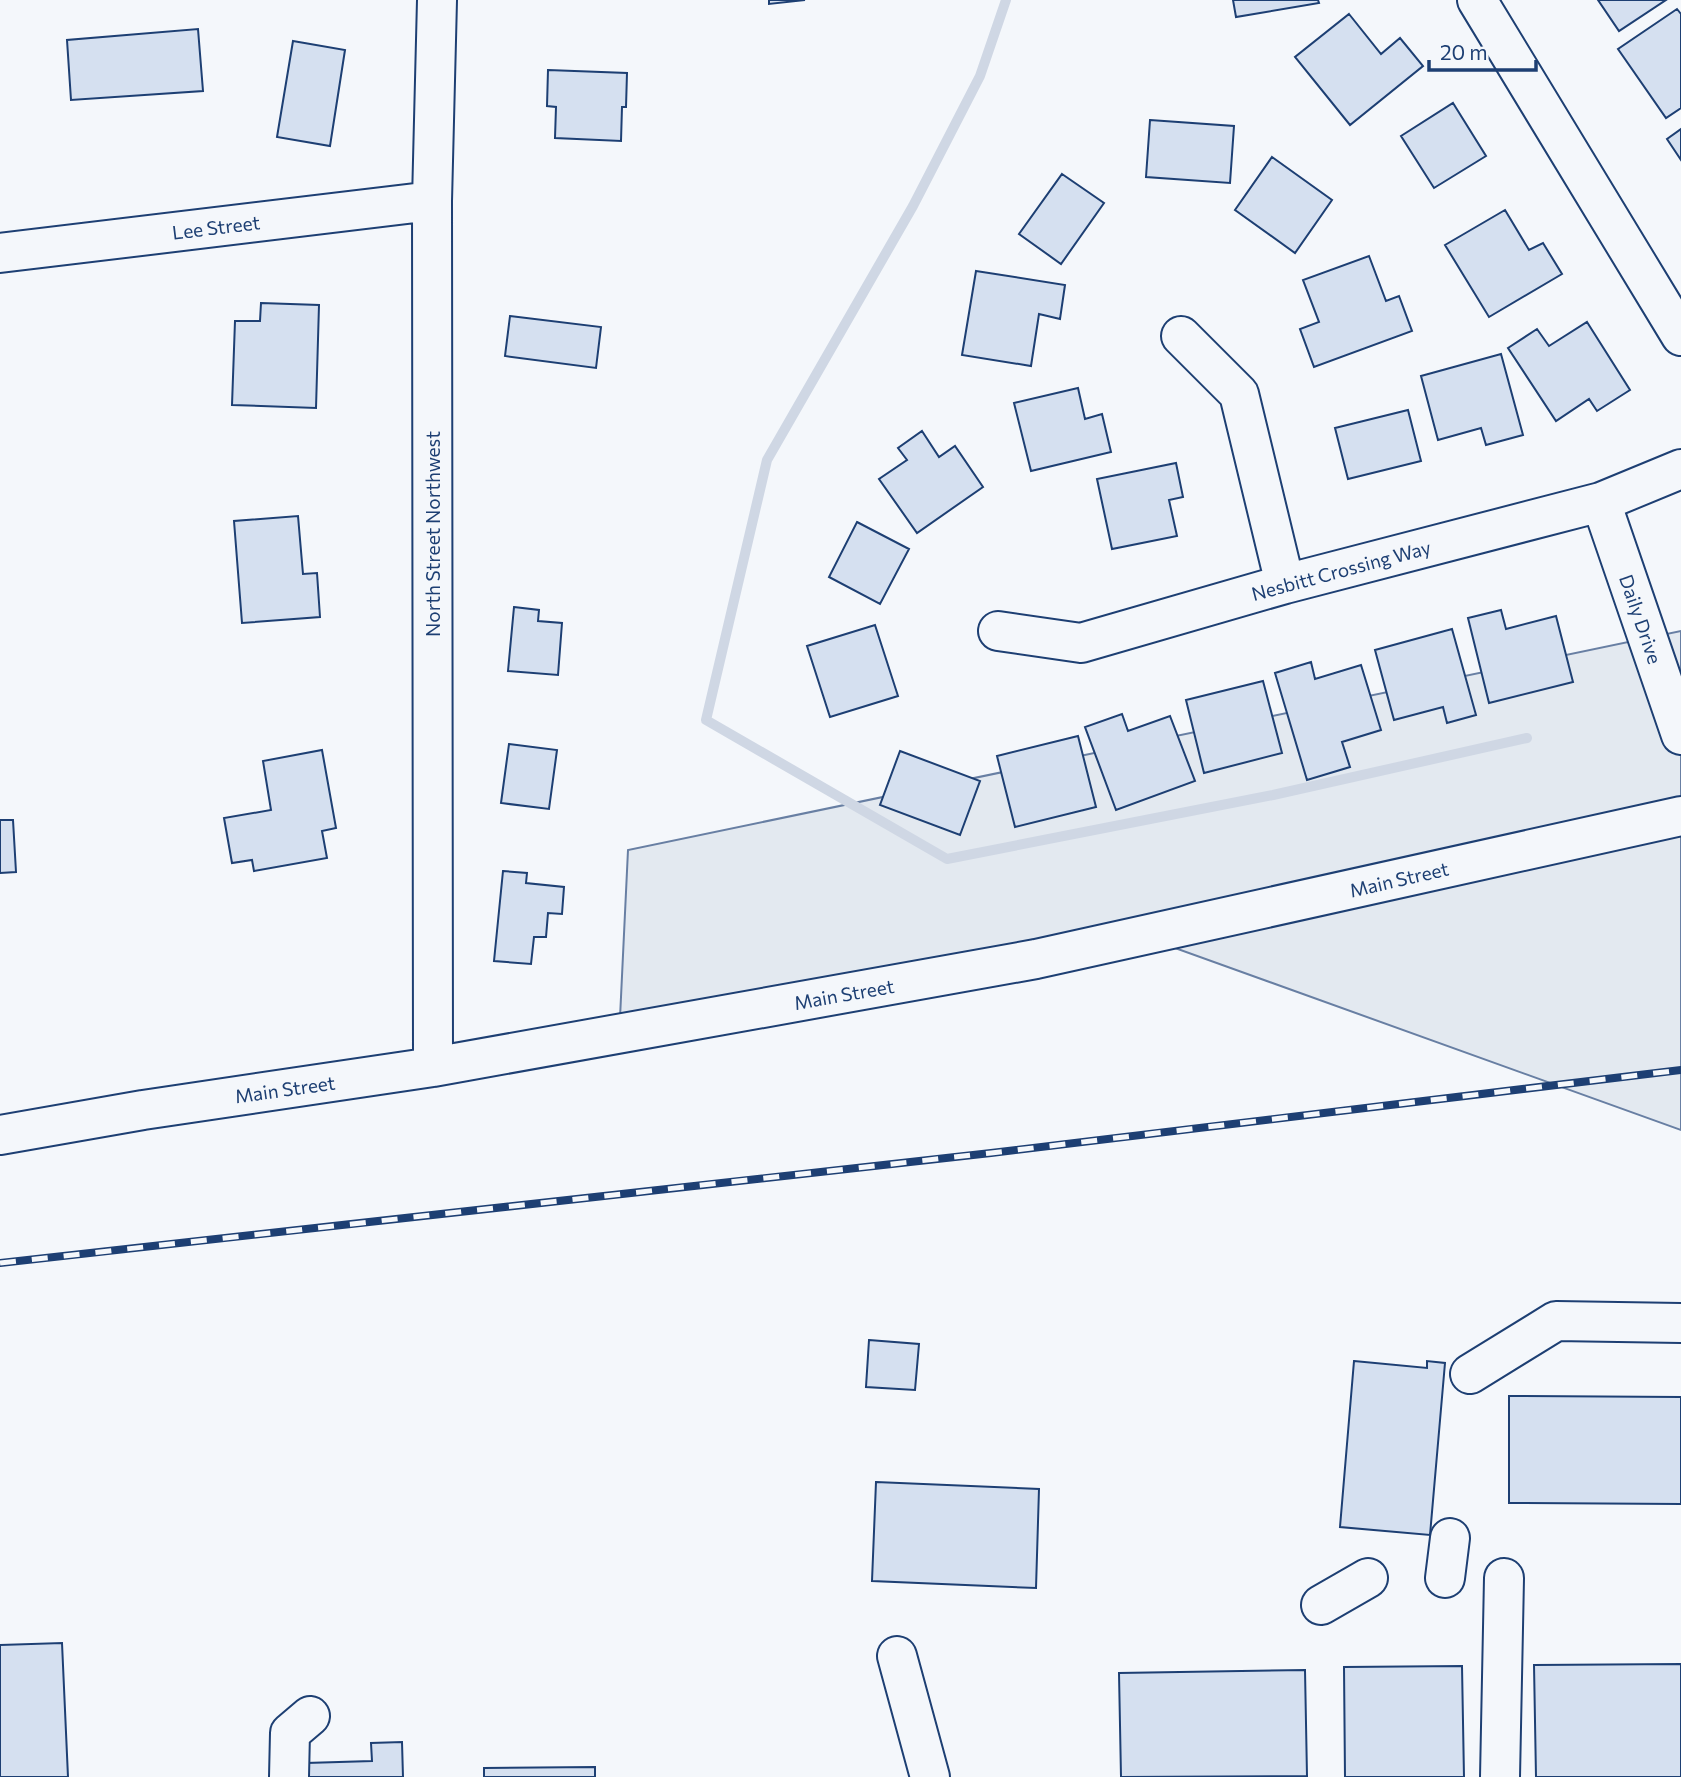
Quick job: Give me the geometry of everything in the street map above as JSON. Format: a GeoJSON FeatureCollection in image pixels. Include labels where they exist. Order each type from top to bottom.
{"type":"FeatureCollection","features":[{"type":"Feature","properties":{"kind":"street","name":"North Street Northwest"},"geometry":{"type":"LineString","coordinates":[[433,1068],[432,201],[437,0]]}},
{"type":"Feature","properties":{"kind":"street"},"geometry":{"type":"LineString","coordinates":[[1477,0],[1681,336]]}},
{"type":"Feature","properties":{"kind":"street","name":"Lee Street"},"geometry":{"type":"LineString","coordinates":[[0,253],[432,201]]}},
{"type":"Feature","properties":{"kind":"street"},"geometry":{"type":"LineString","coordinates":[[1181,336],[1239,394],[1285,584]]}},
{"type":"Feature","properties":{"kind":"street","name":"Nesbitt Crossing Way"},"geometry":{"type":"LineString","coordinates":[[998,631],[1081,643],[1285,584],[1601,502],[1681,469]]}},
{"type":"Feature","properties":{"kind":"street","name":"Daily Drive"},"geometry":{"type":"LineString","coordinates":[[1601,502],[1681,735]]}},
{"type":"Feature","properties":{"kind":"street","name":"Main Street"},"geometry":{"type":"LineString","coordinates":[[0,1135],[143,1110],[433,1068],[1036,959],[1681,816]]}},
{"type":"Feature","properties":{"kind":"street"},"geometry":{"type":"LineString","coordinates":[[1470,1374],[1556,1321],[1681,1323]]}},
{"type":"Feature","properties":{"kind":"street"},"geometry":{"type":"LineString","coordinates":[[1445,1578],[1450,1538]]}},
{"type":"Feature","properties":{"kind":"street"},"geometry":{"type":"LineString","coordinates":[[1321,1605],[1367,1578]]}},
{"type":"Feature","properties":{"kind":"street"},"geometry":{"type":"LineString","coordinates":[[1500,1777],[1504,1578]]}},
{"type":"Feature","properties":{"kind":"street"},"geometry":{"type":"LineString","coordinates":[[897,1656],[930,1777]]}},
{"type":"Feature","properties":{"kind":"street"},"geometry":{"type":"LineString","coordinates":[[289,1777],[289,1734],[310,1716]]}},
{"type":"Feature","properties":{"kind":"shaded area"},"geometry":{"type":"Polygon","coordinates":[[[1681,631],[1681,1130],[1164,944],[620,1018],[628,850],[1681,631]]]}},
{"type":"Feature","properties":{"kind":"building"},"geometry":{"type":"Polygon","coordinates":[[[769,0],[805,0],[769,4],[769,0]]]}},
{"type":"Feature","properties":{"kind":"building"},"geometry":{"type":"Polygon","coordinates":[[[1233,0],[1318,0],[1319,3],[1236,17],[1233,0]]]}},
{"type":"Feature","properties":{"kind":"building"},"geometry":{"type":"Polygon","coordinates":[[[1598,0],[1666,0],[1619,31],[1598,0]]]}},
{"type":"Feature","properties":{"kind":"building"},"geometry":{"type":"Polygon","coordinates":[[[1677,9],[1681,14],[1681,108],[1666,118],[1618,49],[1677,9]]]}},
{"type":"Feature","properties":{"kind":"building"},"geometry":{"type":"Polygon","coordinates":[[[1349,14],[1381,54],[1400,38],[1423,66],[1350,125],[1295,57],[1349,14]]]}},
{"type":"Feature","properties":{"kind":"building"},"geometry":{"type":"Polygon","coordinates":[[[198,29],[203,91],[71,100],[67,40],[198,29]]]}},
{"type":"Feature","properties":{"kind":"building"},"geometry":{"type":"Polygon","coordinates":[[[293,41],[345,50],[330,146],[277,137],[293,41]]]}},
{"type":"Feature","properties":{"kind":"building"},"geometry":{"type":"Polygon","coordinates":[[[548,70],[627,73],[621,141],[555,138],[556,107],[547,106],[548,70]]]}},
{"type":"Feature","properties":{"kind":"building"},"geometry":{"type":"Polygon","coordinates":[[[1453,103],[1486,156],[1434,188],[1401,136],[1453,103]]]}},
{"type":"Feature","properties":{"kind":"building"},"geometry":{"type":"Polygon","coordinates":[[[1150,120],[1234,126],[1230,183],[1146,177],[1150,120]]]}},
{"type":"Feature","properties":{"kind":"building"},"geometry":{"type":"Polygon","coordinates":[[[1681,129],[1681,160],[1667,139],[1681,129]]]}},
{"type":"Feature","properties":{"kind":"building"},"geometry":{"type":"Polygon","coordinates":[[[1272,157],[1332,200],[1295,253],[1235,210],[1272,157]]]}},
{"type":"Feature","properties":{"kind":"building"},"geometry":{"type":"Polygon","coordinates":[[[1062,174],[1104,203],[1061,264],[1019,234],[1062,174]]]}},
{"type":"Feature","properties":{"kind":"building"},"geometry":{"type":"Polygon","coordinates":[[[1505,210],[1529,250],[1543,243],[1562,274],[1489,317],[1445,245],[1505,210]]]}},
{"type":"Feature","properties":{"kind":"building"},"geometry":{"type":"Polygon","coordinates":[[[1369,256],[1386,301],[1399,296],[1412,331],[1314,367],[1300,329],[1319,322],[1303,280],[1369,256]]]}},
{"type":"Feature","properties":{"kind":"building"},"geometry":{"type":"Polygon","coordinates":[[[976,271],[1065,285],[1060,319],[1039,314],[1031,366],[962,355],[976,271]]]}},
{"type":"Feature","properties":{"kind":"building"},"geometry":{"type":"Polygon","coordinates":[[[261,303],[319,305],[316,408],[232,405],[235,321],[260,321],[261,303]]]}},
{"type":"Feature","properties":{"kind":"building"},"geometry":{"type":"Polygon","coordinates":[[[510,316],[601,327],[596,368],[505,356],[510,316]]]}},
{"type":"Feature","properties":{"kind":"building"},"geometry":{"type":"Polygon","coordinates":[[[1587,322],[1630,390],[1597,411],[1589,399],[1556,421],[1508,348],[1537,329],[1549,346],[1587,322]]]}},
{"type":"Feature","properties":{"kind":"building"},"geometry":{"type":"Polygon","coordinates":[[[1501,354],[1523,435],[1486,445],[1481,428],[1438,440],[1421,376],[1501,354]]]}},
{"type":"Feature","properties":{"kind":"building"},"geometry":{"type":"Polygon","coordinates":[[[1078,388],[1085,419],[1102,414],[1111,452],[1031,471],[1014,403],[1078,388]]]}},
{"type":"Feature","properties":{"kind":"building"},"geometry":{"type":"Polygon","coordinates":[[[1408,410],[1421,461],[1348,479],[1335,428],[1408,410]]]}},
{"type":"Feature","properties":{"kind":"building"},"geometry":{"type":"Polygon","coordinates":[[[922,431],[939,457],[955,446],[983,487],[917,533],[879,479],[907,460],[898,448],[922,431]]]}},
{"type":"Feature","properties":{"kind":"building"},"geometry":{"type":"Polygon","coordinates":[[[1176,463],[1183,497],[1169,500],[1177,536],[1112,549],[1097,479],[1176,463]]]}},
{"type":"Feature","properties":{"kind":"building"},"geometry":{"type":"Polygon","coordinates":[[[298,516],[303,574],[317,573],[320,617],[242,623],[234,521],[298,516]]]}},
{"type":"Feature","properties":{"kind":"building"},"geometry":{"type":"Polygon","coordinates":[[[857,522],[909,549],[880,604],[829,577],[857,522]]]}},
{"type":"Feature","properties":{"kind":"building"},"geometry":{"type":"Polygon","coordinates":[[[514,607],[539,610],[538,621],[562,623],[558,675],[508,671],[514,607]]]}},
{"type":"Feature","properties":{"kind":"building"},"geometry":{"type":"Polygon","coordinates":[[[1501,610],[1506,629],[1556,616],[1573,682],[1489,703],[1468,618],[1501,610]]]}},
{"type":"Feature","properties":{"kind":"building"},"geometry":{"type":"Polygon","coordinates":[[[875,625],[898,696],[830,717],[807,646],[875,625]]]}},
{"type":"Feature","properties":{"kind":"building"},"geometry":{"type":"Polygon","coordinates":[[[1452,629],[1476,715],[1447,723],[1443,707],[1394,720],[1375,650],[1452,629]]]}},
{"type":"Feature","properties":{"kind":"building"},"geometry":{"type":"Polygon","coordinates":[[[1311,662],[1315,679],[1361,665],[1381,730],[1342,742],[1350,767],[1307,780],[1275,673],[1311,662]]]}},
{"type":"Feature","properties":{"kind":"building"},"geometry":{"type":"Polygon","coordinates":[[[1263,681],[1282,753],[1204,773],[1186,700],[1263,681]]]}},
{"type":"Feature","properties":{"kind":"building"},"geometry":{"type":"Polygon","coordinates":[[[1122,714],[1128,731],[1170,716],[1195,781],[1116,810],[1085,727],[1122,714]]]}},
{"type":"Feature","properties":{"kind":"building"},"geometry":{"type":"Polygon","coordinates":[[[1078,736],[1096,807],[1015,827],[997,756],[1078,736]]]}},
{"type":"Feature","properties":{"kind":"building"},"geometry":{"type":"Polygon","coordinates":[[[509,744],[557,750],[549,809],[501,803],[509,744]]]}},
{"type":"Feature","properties":{"kind":"building"},"geometry":{"type":"Polygon","coordinates":[[[322,750],[336,828],[322,831],[327,858],[254,871],[252,860],[232,863],[224,818],[271,810],[263,761],[322,750]]]}},
{"type":"Feature","properties":{"kind":"building"},"geometry":{"type":"Polygon","coordinates":[[[900,751],[980,781],[960,835],[880,805],[900,751]]]}},
{"type":"Feature","properties":{"kind":"building"},"geometry":{"type":"Polygon","coordinates":[[[0,820],[13,820],[16,872],[0,873],[0,820]]]}},
{"type":"Feature","properties":{"kind":"building"},"geometry":{"type":"Polygon","coordinates":[[[503,871],[527,873],[526,883],[564,887],[562,914],[548,913],[546,937],[534,937],[531,964],[494,961],[503,871]]]}},
{"type":"Feature","properties":{"kind":"building"},"geometry":{"type":"Polygon","coordinates":[[[869,1340],[919,1344],[915,1390],[866,1387],[869,1340]]]}},
{"type":"Feature","properties":{"kind":"building"},"geometry":{"type":"Polygon","coordinates":[[[1354,1361],[1427,1368],[1427,1361],[1445,1363],[1430,1535],[1340,1527],[1354,1361]]]}},
{"type":"Feature","properties":{"kind":"building"},"geometry":{"type":"Polygon","coordinates":[[[1509,1396],[1681,1397],[1681,1504],[1509,1503],[1509,1396]]]}},
{"type":"Feature","properties":{"kind":"building"},"geometry":{"type":"Polygon","coordinates":[[[876,1482],[1039,1489],[1036,1588],[872,1581],[876,1482]]]}},
{"type":"Feature","properties":{"kind":"building"},"geometry":{"type":"Polygon","coordinates":[[[62,1643],[68,1777],[0,1777],[0,1645],[62,1643]]]}},
{"type":"Feature","properties":{"kind":"building"},"geometry":{"type":"Polygon","coordinates":[[[1681,1664],[1681,1777],[1536,1777],[1534,1665],[1681,1664]]]}},
{"type":"Feature","properties":{"kind":"building"},"geometry":{"type":"Polygon","coordinates":[[[1462,1666],[1464,1777],[1345,1777],[1344,1667],[1462,1666]]]}},
{"type":"Feature","properties":{"kind":"building"},"geometry":{"type":"Polygon","coordinates":[[[1305,1670],[1307,1776],[1121,1777],[1119,1673],[1305,1670]]]}},
{"type":"Feature","properties":{"kind":"building"},"geometry":{"type":"Polygon","coordinates":[[[402,1742],[403,1777],[306,1777],[306,1763],[372,1761],[371,1743],[402,1742]]]}},
{"type":"Feature","properties":{"kind":"building"},"geometry":{"type":"Polygon","coordinates":[[[595,1767],[595,1777],[484,1777],[484,1768],[595,1767]]]}},
{"type":"Feature","properties":{"kind":"waterway"},"geometry":{"type":"LineString","coordinates":[[1006,0],[980,76],[913,206],[767,460],[706,720],[947,859],[1273,795],[1527,738]]}},
{"type":"Feature","properties":{"kind":"railway"},"geometry":{"type":"LineString","coordinates":[[0,1263],[991,1153],[1681,1070]]}}]}
